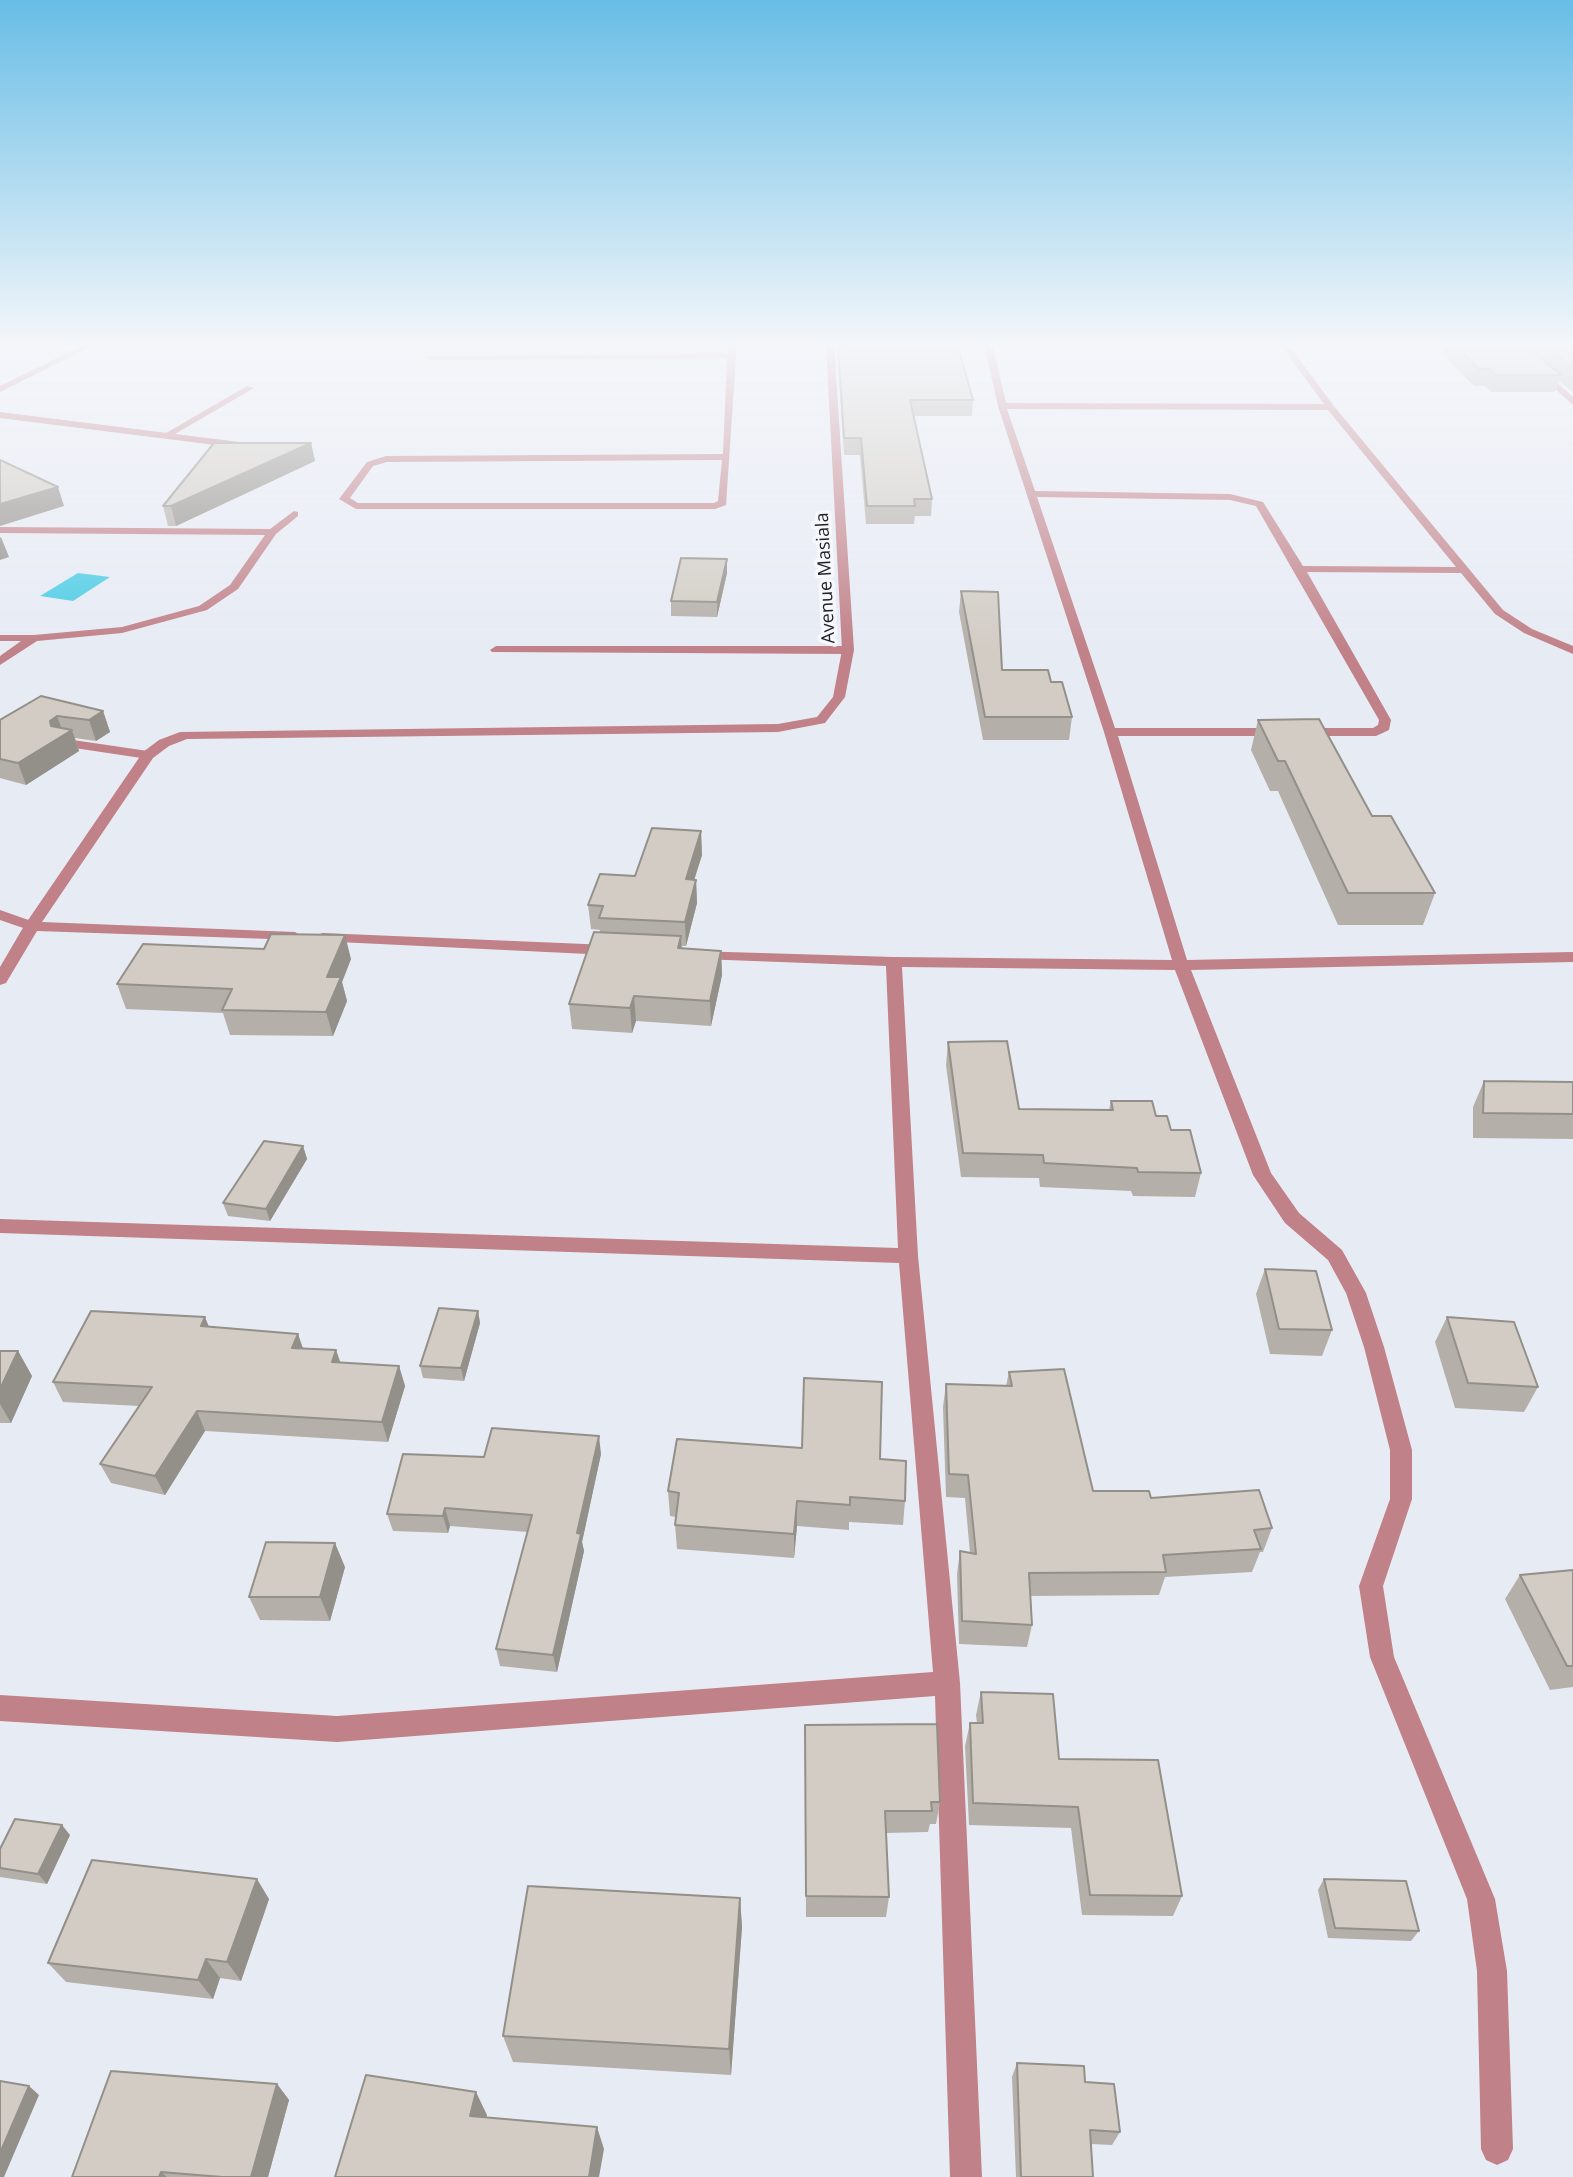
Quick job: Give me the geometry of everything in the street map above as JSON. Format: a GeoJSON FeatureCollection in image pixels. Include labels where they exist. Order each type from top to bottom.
{"type":"FeatureCollection","features":[{"type":"Feature","properties":{"kind":"street"},"geometry":{"type":"LineString","coordinates":[[243,446],[254,447]]}},
{"type":"Feature","properties":{"kind":"street"},"geometry":{"type":"LineString","coordinates":[[727,457],[386,459],[370,464],[344,499],[356,506],[704,508],[723,503],[727,457],[728,446]]}},
{"type":"Feature","properties":{"kind":"street","name":"Avenue Masiala"},"geometry":{"type":"LineString","coordinates":[[148,755],[164,743],[185,735],[207,733],[778,728],[821,720],[839,698],[848,650],[836,446]]}},
{"type":"Feature","properties":{"kind":"street"},"geometry":{"type":"LineString","coordinates":[[1015,446],[1110,732],[1181,965],[1262,1175],[1292,1218],[1335,1255],[1356,1293],[1384,1385],[1401,1450],[1401,1499],[1371,1586],[1382,1657],[1481,1899],[1492,1971],[1497,2149]]}},
{"type":"Feature","properties":{"kind":"street"},"geometry":{"type":"LineString","coordinates":[[1362,446],[1499,612],[1528,631],[1573,650]]}},
{"type":"Feature","properties":{"kind":"street"},"geometry":{"type":"LineString","coordinates":[[1030,494],[1230,497],[1248,499],[1260,504],[1385,720],[1384,727],[1376,732],[1110,732]]}},
{"type":"Feature","properties":{"kind":"street"},"geometry":{"type":"LineString","coordinates":[[0,638],[34,638],[122,630],[203,608],[234,587],[272,532],[294,514]]}},
{"type":"Feature","properties":{"kind":"street"},"geometry":{"type":"LineString","coordinates":[[0,530],[272,532]]}},
{"type":"Feature","properties":{"kind":"street"},"geometry":{"type":"LineString","coordinates":[[1300,569],[1464,570]]}},
{"type":"Feature","properties":{"kind":"street"},"geometry":{"type":"LineString","coordinates":[[0,661],[34,638]]}},
{"type":"Feature","properties":{"kind":"street"},"geometry":{"type":"LineString","coordinates":[[496,650],[848,650]]}},
{"type":"Feature","properties":{"kind":"street"},"geometry":{"type":"LineString","coordinates":[[0,980],[32,926],[148,755],[66,743]]}},
{"type":"Feature","properties":{"kind":"street"},"geometry":{"type":"LineString","coordinates":[[0,915],[32,926],[630,951]]}},
{"type":"Feature","properties":{"kind":"street"},"geometry":{"type":"LineString","coordinates":[[686,953],[894,962],[1181,965],[1573,957]]}},
{"type":"Feature","properties":{"kind":"street"},"geometry":{"type":"LineString","coordinates":[[894,962],[908,1256],[947,1683],[966,2177]]}},
{"type":"Feature","properties":{"kind":"street"},"geometry":{"type":"LineString","coordinates":[[0,1226],[908,1256]]}},
{"type":"Feature","properties":{"kind":"street"},"geometry":{"type":"LineString","coordinates":[[0,1708],[337,1729],[947,1683]]}},
{"type":"Feature","properties":{"kind":"water"},"geometry":{"type":"Polygon","coordinates":[[[78,573],[110,577],[73,601],[40,596],[78,573]]]}},
{"type":"Feature","properties":{"kind":"building"},"geometry":{"type":"Polygon","coordinates":[[[212,446],[305,446],[171,506],[163,506],[212,446]]]}},
{"type":"Feature","properties":{"kind":"building"},"geometry":{"type":"Polygon","coordinates":[[[862,446],[920,446],[932,499],[914,499],[915,506],[867,506],[862,446]]]}},
{"type":"Feature","properties":{"kind":"building"},"geometry":{"type":"Polygon","coordinates":[[[0,460],[58,487],[0,504],[0,460]]]}},
{"type":"Feature","properties":{"kind":"building"},"geometry":{"type":"Polygon","coordinates":[[[681,558],[727,559],[717,602],[671,601],[681,558]]]}},
{"type":"Feature","properties":{"kind":"building"},"geometry":{"type":"Polygon","coordinates":[[[961,591],[998,592],[1002,670],[1048,670],[1051,682],[1062,682],[1072,717],[985,717],[961,591]]]}},
{"type":"Feature","properties":{"kind":"building"},"geometry":{"type":"Polygon","coordinates":[[[41,696],[103,711],[89,720],[57,716],[50,721],[51,726],[72,730],[18,763],[0,759],[0,720],[41,696]]]}},
{"type":"Feature","properties":{"kind":"building"},"geometry":{"type":"Polygon","coordinates":[[[1319,719],[1372,816],[1391,816],[1435,893],[1348,893],[1285,761],[1278,761],[1258,720],[1319,719]]]}},
{"type":"Feature","properties":{"kind":"building"},"geometry":{"type":"Polygon","coordinates":[[[652,828],[701,831],[686,879],[696,880],[685,922],[599,918],[603,906],[588,905],[600,874],[635,876],[652,828]]]}},
{"type":"Feature","properties":{"kind":"building"},"geometry":{"type":"Polygon","coordinates":[[[594,932],[681,936],[678,948],[721,951],[710,1001],[634,996],[630,1008],[569,1004],[594,932]]]}},
{"type":"Feature","properties":{"kind":"building"},"geometry":{"type":"Polygon","coordinates":[[[271,934],[345,935],[327,977],[341,977],[326,1012],[222,1010],[232,989],[117,984],[143,944],[264,949],[271,934]]]}},
{"type":"Feature","properties":{"kind":"building"},"geometry":{"type":"Polygon","coordinates":[[[1007,1041],[1019,1109],[1113,1110],[1111,1101],[1152,1101],[1156,1116],[1167,1116],[1171,1130],[1190,1130],[1201,1173],[1138,1172],[1137,1168],[1044,1163],[1043,1155],[963,1153],[948,1042],[1007,1041]]]}},
{"type":"Feature","properties":{"kind":"building"},"geometry":{"type":"Polygon","coordinates":[[[1484,1081],[1573,1082],[1573,1114],[1483,1113],[1484,1081]]]}},
{"type":"Feature","properties":{"kind":"building"},"geometry":{"type":"Polygon","coordinates":[[[264,1141],[303,1146],[266,1209],[223,1203],[264,1141]]]}},
{"type":"Feature","properties":{"kind":"building"},"geometry":{"type":"Polygon","coordinates":[[[1265,1269],[1316,1271],[1332,1330],[1279,1329],[1265,1269]]]}},
{"type":"Feature","properties":{"kind":"building"},"geometry":{"type":"Polygon","coordinates":[[[439,1308],[478,1311],[461,1368],[420,1366],[439,1308]]]}},
{"type":"Feature","properties":{"kind":"building"},"geometry":{"type":"Polygon","coordinates":[[[91,1311],[205,1317],[201,1326],[298,1334],[292,1348],[336,1350],[332,1362],[399,1366],[382,1422],[197,1411],[155,1476],[100,1464],[152,1387],[53,1382],[91,1311]]]}},
{"type":"Feature","properties":{"kind":"building"},"geometry":{"type":"Polygon","coordinates":[[[1447,1317],[1514,1322],[1538,1387],[1468,1383],[1447,1317]]]}},
{"type":"Feature","properties":{"kind":"building"},"geometry":{"type":"Polygon","coordinates":[[[0,1351],[18,1351],[0,1389],[0,1351]]]}},
{"type":"Feature","properties":{"kind":"building"},"geometry":{"type":"Polygon","coordinates":[[[1064,1369],[1093,1491],[1149,1491],[1151,1498],[1259,1490],[1272,1528],[1254,1530],[1261,1549],[1163,1555],[1166,1572],[1029,1573],[1032,1625],[962,1621],[960,1551],[976,1554],[968,1475],[949,1474],[946,1384],[1012,1386],[1009,1372],[1064,1369]]]}},
{"type":"Feature","properties":{"kind":"building"},"geometry":{"type":"Polygon","coordinates":[[[804,1378],[882,1382],[880,1459],[906,1461],[905,1501],[850,1497],[850,1505],[797,1501],[794,1534],[675,1525],[679,1493],[668,1491],[677,1439],[802,1448],[804,1378]]]}},
{"type":"Feature","properties":{"kind":"building"},"geometry":{"type":"Polygon","coordinates":[[[492,1428],[599,1436],[577,1533],[581,1534],[553,1655],[496,1649],[532,1515],[445,1508],[443,1516],[387,1514],[403,1454],[484,1457],[492,1428]]]}},
{"type":"Feature","properties":{"kind":"building"},"geometry":{"type":"Polygon","coordinates":[[[266,1542],[335,1543],[320,1597],[249,1597],[266,1542]]]}},
{"type":"Feature","properties":{"kind":"building"},"geometry":{"type":"Polygon","coordinates":[[[1573,1570],[1573,1666],[1567,1666],[1520,1575],[1573,1570]]]}},
{"type":"Feature","properties":{"kind":"building"},"geometry":{"type":"Polygon","coordinates":[[[981,1692],[1053,1694],[1059,1759],[1158,1760],[1182,1896],[1090,1895],[1078,1807],[973,1803],[970,1723],[983,1723],[981,1692]]]}},
{"type":"Feature","properties":{"kind":"building"},"geometry":{"type":"Polygon","coordinates":[[[937,1724],[940,1802],[931,1802],[932,1811],[885,1811],[889,1897],[806,1896],[805,1725],[937,1724]]]}},
{"type":"Feature","properties":{"kind":"building"},"geometry":{"type":"Polygon","coordinates":[[[15,1819],[62,1825],[38,1874],[0,1868],[0,1849],[15,1819]]]}},
{"type":"Feature","properties":{"kind":"building"},"geometry":{"type":"Polygon","coordinates":[[[92,1860],[257,1879],[227,1962],[206,1959],[198,1980],[48,1963],[92,1860]]]}},
{"type":"Feature","properties":{"kind":"building"},"geometry":{"type":"Polygon","coordinates":[[[1324,1879],[1406,1881],[1419,1931],[1335,1928],[1324,1879]]]}},
{"type":"Feature","properties":{"kind":"building"},"geometry":{"type":"Polygon","coordinates":[[[528,1886],[740,1898],[729,2049],[503,2036],[528,1886]]]}},
{"type":"Feature","properties":{"kind":"building"},"geometry":{"type":"Polygon","coordinates":[[[1017,2063],[1084,2066],[1085,2082],[1114,2084],[1120,2132],[1090,2130],[1093,2177],[1021,2177],[1017,2063]]]}},
{"type":"Feature","properties":{"kind":"building"},"geometry":{"type":"Polygon","coordinates":[[[111,2071],[277,2084],[251,2177],[161,2172],[159,2177],[72,2177],[111,2071]]]}},
{"type":"Feature","properties":{"kind":"building"},"geometry":{"type":"Polygon","coordinates":[[[366,2075],[476,2092],[470,2116],[597,2127],[589,2177],[335,2177],[366,2075]]]}},
{"type":"Feature","properties":{"kind":"building"},"geometry":{"type":"Polygon","coordinates":[[[0,2081],[29,2086],[0,2153],[0,2081]]]}}]}
